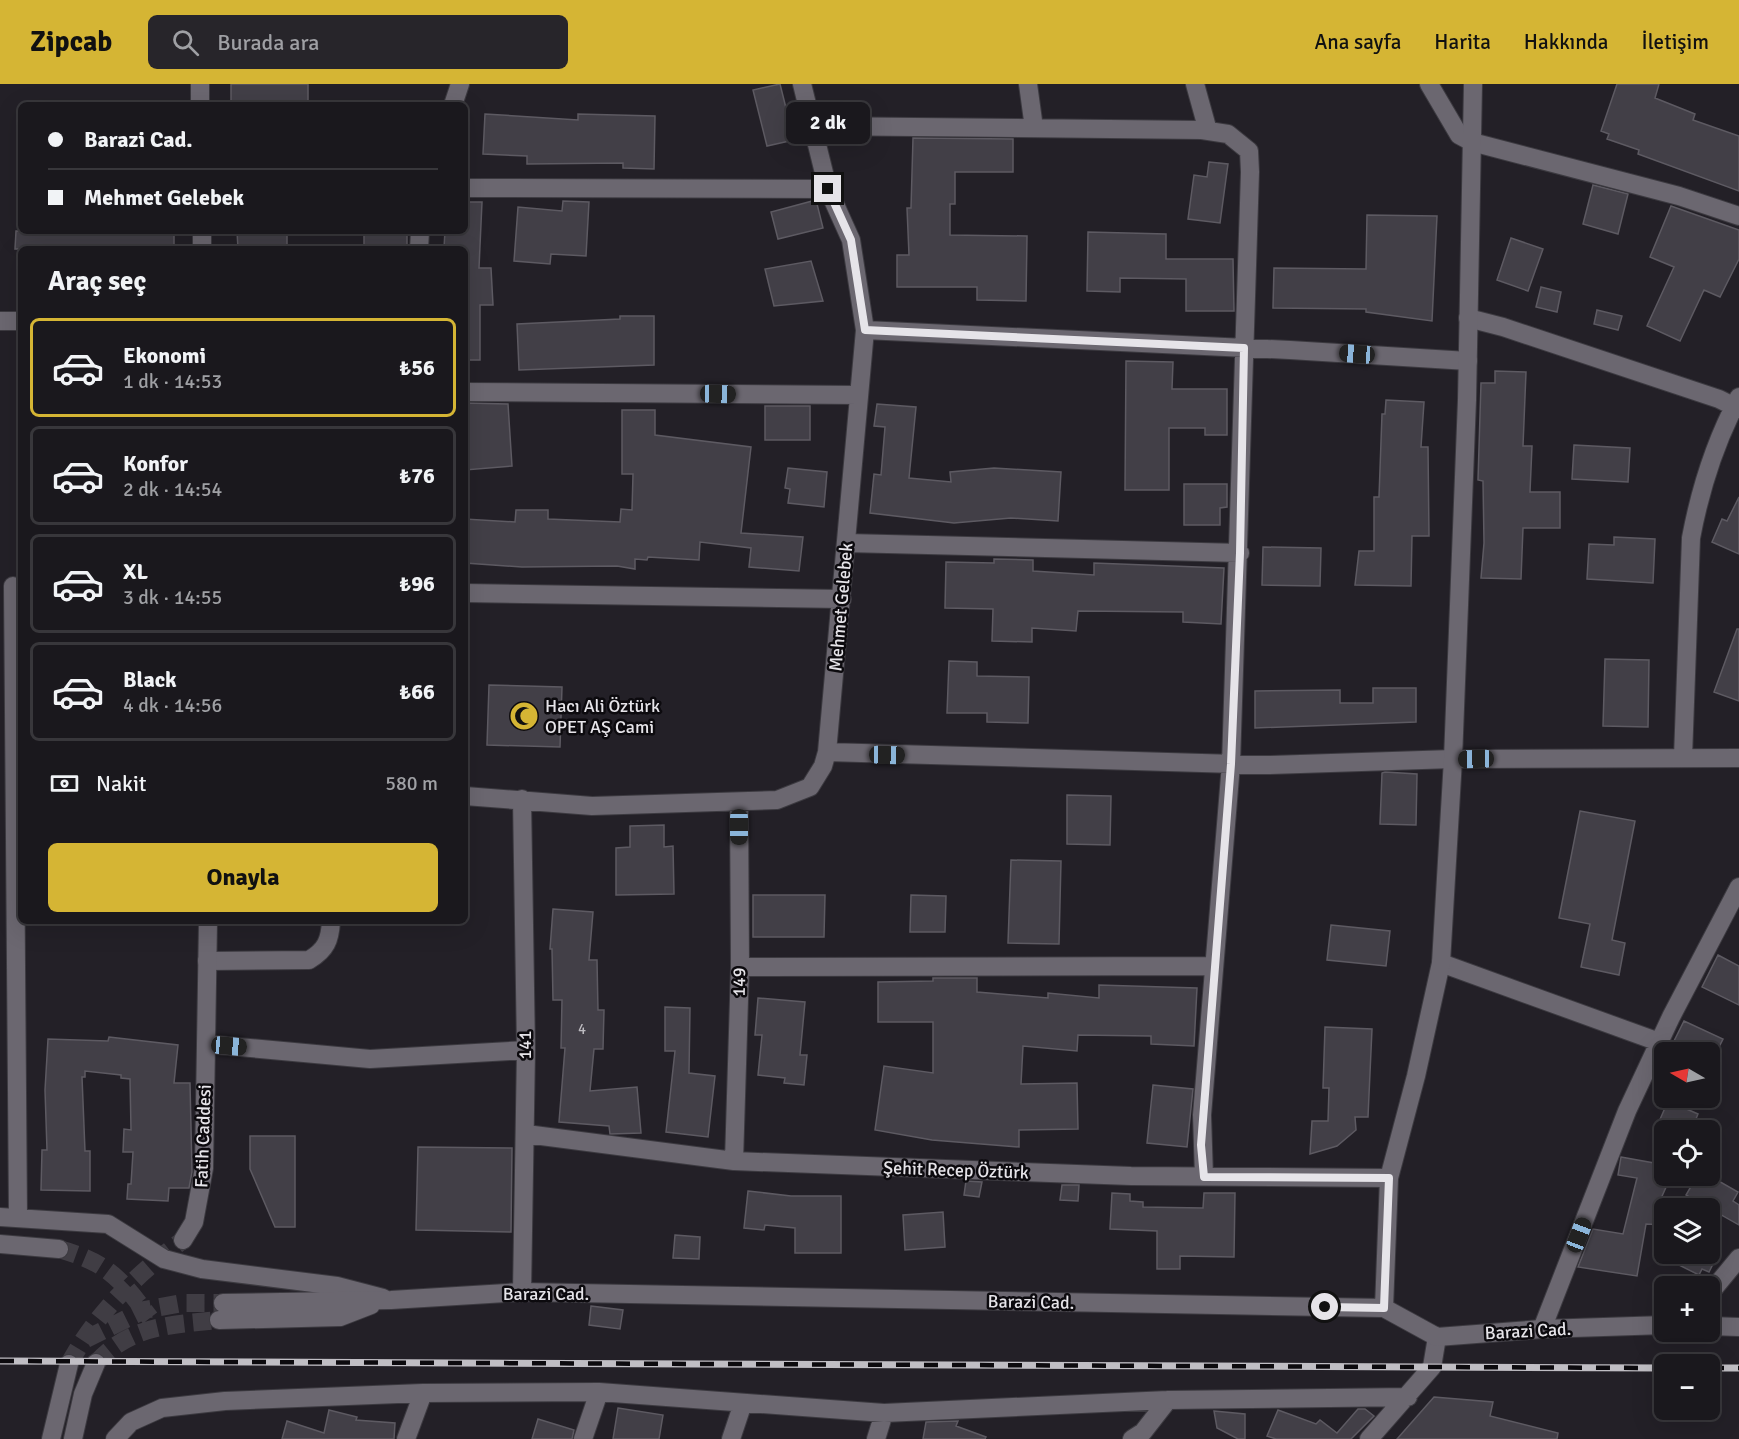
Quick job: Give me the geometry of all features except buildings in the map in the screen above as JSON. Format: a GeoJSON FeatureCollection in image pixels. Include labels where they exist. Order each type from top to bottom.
{"type":"FeatureCollection","features":[{"type":"Feature","properties":{"kind":"street"},"geometry":{"type":"LineString","coordinates":[[200,84],[200,102]]}},
{"type":"Feature","properties":{"kind":"street"},"geometry":{"type":"LineString","coordinates":[[454,102],[460,84]]}},
{"type":"Feature","properties":{"kind":"street","name":"Mehmet Gelebek"},"geometry":{"type":"LineString","coordinates":[[468,796],[592,806],[777,800],[810,787],[823,766],[827,752],[842,599],[865,330],[851,240],[828,189],[802,84]]}},
{"type":"Feature","properties":{"kind":"street"},"geometry":{"type":"LineString","coordinates":[[1028,84],[1034,128]]}},
{"type":"Feature","properties":{"kind":"street"},"geometry":{"type":"LineString","coordinates":[[1195,84],[1208,131]]}},
{"type":"Feature","properties":{"kind":"street"},"geometry":{"type":"LineString","coordinates":[[1429,84],[1459,135],[1472,142],[1679,196],[1739,216]]}},
{"type":"Feature","properties":{"kind":"street"},"geometry":{"type":"LineString","coordinates":[[1384,1308],[1389,1178],[1416,1076],[1441,963],[1453,759],[1468,361],[1473,84]]}},
{"type":"Feature","properties":{"kind":"street"},"geometry":{"type":"LineString","coordinates":[[813,126],[1208,131],[1228,134],[1248,151],[1250,172],[1240,553],[1231,764],[1202,1114],[1204,1177]]}},
{"type":"Feature","properties":{"kind":"street"},"geometry":{"type":"LineString","coordinates":[[468,188],[828,189]]}},
{"type":"Feature","properties":{"kind":"street"},"geometry":{"type":"LineString","coordinates":[[1468,318],[1737,404],[1697,508],[1691,538],[1683,757]]}},
{"type":"Feature","properties":{"kind":"street"},"geometry":{"type":"LineString","coordinates":[[0,321],[18,321]]}},
{"type":"Feature","properties":{"kind":"street"},"geometry":{"type":"LineString","coordinates":[[865,330],[1468,361]]}},
{"type":"Feature","properties":{"kind":"street"},"geometry":{"type":"LineString","coordinates":[[468,392],[859,395]]}},
{"type":"Feature","properties":{"kind":"street"},"geometry":{"type":"LineString","coordinates":[[847,543],[1240,553]]}},
{"type":"Feature","properties":{"kind":"street"},"geometry":{"type":"LineString","coordinates":[[11,586],[7,801],[18,891],[8,993],[9,1217],[108,1224],[164,1259],[201,1269],[338,1286],[390,1300]]}},
{"type":"Feature","properties":{"kind":"street"},"geometry":{"type":"LineString","coordinates":[[468,593],[842,599]]}},
{"type":"Feature","properties":{"kind":"street"},"geometry":{"type":"LineString","coordinates":[[827,752],[1231,764],[1453,759],[1739,758]]}},
{"type":"Feature","properties":{"kind":"street","name":"141"},"geometry":{"type":"LineString","coordinates":[[522,799],[526,1050],[522,1292]]}},
{"type":"Feature","properties":{"kind":"street","name":"149"},"geometry":{"type":"LineString","coordinates":[[734,1161],[740,967],[739,803]]}},
{"type":"Feature","properties":{"kind":"street"},"geometry":{"type":"LineString","coordinates":[[1441,963],[1659,1042],[1739,887]]}},
{"type":"Feature","properties":{"kind":"street","name":"Fatih Caddesi"},"geometry":{"type":"LineString","coordinates":[[183,1240],[194,1222],[204,1168],[208,924]]}},
{"type":"Feature","properties":{"kind":"street"},"geometry":{"type":"LineString","coordinates":[[207,961],[309,960],[321,953],[330,938],[331,924]]}},
{"type":"Feature","properties":{"kind":"street"},"geometry":{"type":"LineString","coordinates":[[740,967],[1214,966]]}},
{"type":"Feature","properties":{"kind":"street"},"geometry":{"type":"LineString","coordinates":[[206,1044],[370,1059],[526,1050]]}},
{"type":"Feature","properties":{"kind":"street"},"geometry":{"type":"LineString","coordinates":[[1542,1329],[1627,1111],[1654,1053]]}},
{"type":"Feature","properties":{"kind":"street","name":"Şehit Recep Öztürk"},"geometry":{"type":"LineString","coordinates":[[526,1134],[734,1161],[1204,1177],[1389,1178]]}},
{"type":"Feature","properties":{"kind":"street"},"geometry":{"type":"LineString","coordinates":[[0,1244],[59,1248]]}},
{"type":"Feature","properties":{"kind":"street"},"geometry":{"type":"LineString","coordinates":[[1720,1281],[1739,1258]]}},
{"type":"Feature","properties":{"kind":"street","name":"Barazi Cad."},"geometry":{"type":"LineString","coordinates":[[390,1300],[522,1292],[1384,1308],[1437,1337],[1542,1329],[1654,1326]]}},
{"type":"Feature","properties":{"kind":"street"},"geometry":{"type":"LineString","coordinates":[[221,1311],[340,1317],[362,1307],[390,1300]]}},
{"type":"Feature","properties":{"kind":"street"},"geometry":{"type":"LineString","coordinates":[[1720,1326],[1739,1327]]}},
{"type":"Feature","properties":{"kind":"street"},"geometry":{"type":"LineString","coordinates":[[1369,1439],[1432,1367],[1437,1337]]}},
{"type":"Feature","properties":{"kind":"street"},"geometry":{"type":"LineString","coordinates":[[73,1439],[83,1394],[96,1363]]}},
{"type":"Feature","properties":{"kind":"street"},"geometry":{"type":"LineString","coordinates":[[51,1439],[69,1364]]}},
{"type":"Feature","properties":{"kind":"street"},"geometry":{"type":"LineString","coordinates":[[115,1439],[131,1422],[162,1408],[225,1401],[423,1393],[599,1392],[884,1413],[1168,1400],[1408,1397]]}},
{"type":"Feature","properties":{"kind":"street"},"geometry":{"type":"LineString","coordinates":[[583,1439],[599,1392]]}},
{"type":"Feature","properties":{"kind":"street"},"geometry":{"type":"LineString","coordinates":[[406,1439],[423,1393]]}},
{"type":"Feature","properties":{"kind":"street"},"geometry":{"type":"LineString","coordinates":[[1132,1439],[1143,1432],[1168,1400]]}},
{"type":"Feature","properties":{"kind":"street"},"geometry":{"type":"LineString","coordinates":[[731,1439],[743,1403]]}},
{"type":"Feature","properties":{"kind":"street"},"geometry":{"type":"LineString","coordinates":[[876,1439],[884,1413]]}},
{"type":"Feature","properties":{"kind":"tunnel"},"geometry":{"type":"LineString","coordinates":[[69,1364],[92,1327],[119,1295],[183,1240]]}},
{"type":"Feature","properties":{"kind":"tunnel"},"geometry":{"type":"LineString","coordinates":[[59,1249],[90,1260],[112,1274],[130,1292],[150,1318]]}},
{"type":"Feature","properties":{"kind":"tunnel"},"geometry":{"type":"LineString","coordinates":[[86,1339],[144,1310],[183,1303],[223,1303]]}},
{"type":"Feature","properties":{"kind":"tunnel"},"geometry":{"type":"LineString","coordinates":[[96,1363],[109,1350],[137,1334],[184,1323],[219,1320]]}},
{"type":"Feature","properties":{"kind":"railway"},"geometry":{"type":"LineString","coordinates":[[0,1361],[1654,1368]]}},
{"type":"Feature","properties":{"kind":"railway"},"geometry":{"type":"LineString","coordinates":[[1720,1368],[1739,1368]]}},
{"type":"Feature","properties":{"kind":"place","name":"Hacı Ali Öztürk OPET AŞ Cami"},"geometry":{"type":"Point","coordinates":[524,716]}},
{"type":"Feature","properties":{"kind":"route"},"geometry":{"type":"LineString","coordinates":[[828,189],[851,240],[860,284],[865,330],[1244,348],[1240,553],[1231,764],[1201,1145],[1204,1177],[1389,1178],[1384,1308],[1325,1307]]}}]}
